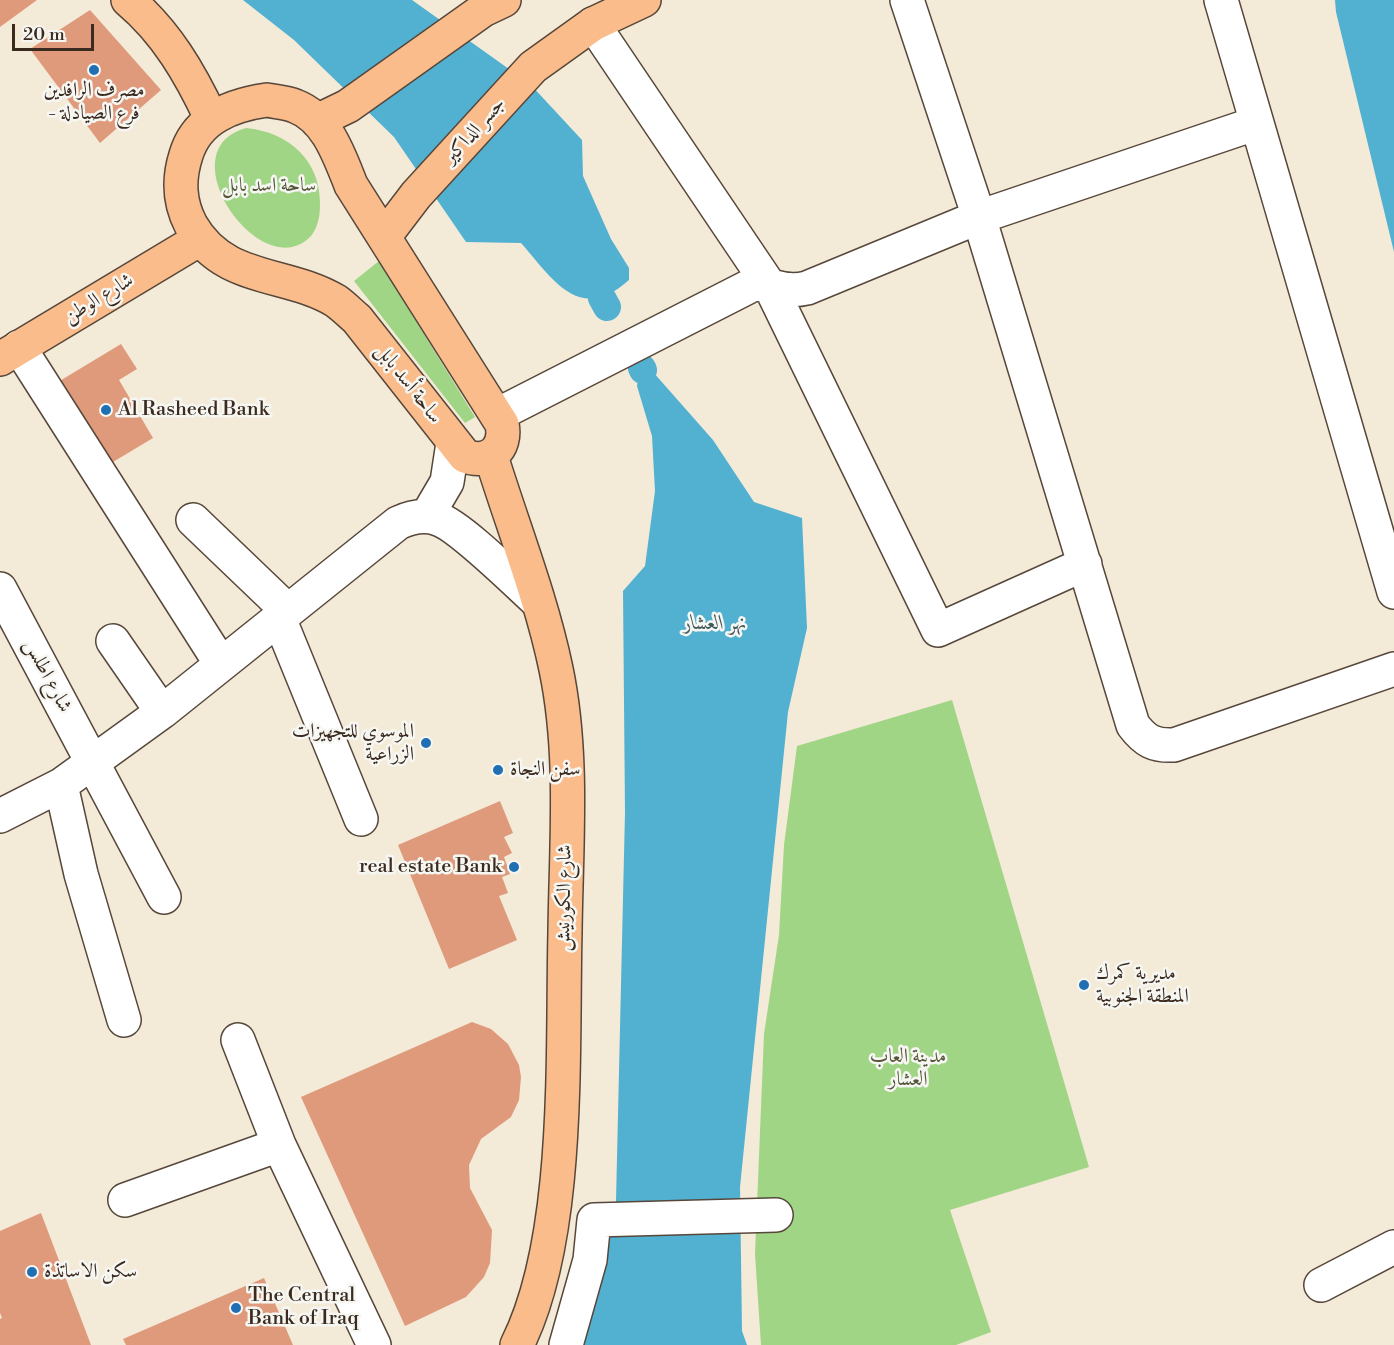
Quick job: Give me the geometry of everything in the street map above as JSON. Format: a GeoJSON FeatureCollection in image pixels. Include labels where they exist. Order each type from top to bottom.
{"type":"FeatureCollection","features":[{"type":"Feature","properties":{"kind":"main road"},"geometry":{"type":"LineString","coordinates":[[128,0],[151,20],[190,74],[211,118]]}},
{"type":"Feature","properties":{"kind":"main road","name":"جسر الداكير"},"geometry":{"type":"LineString","coordinates":[[384,237],[416,195],[533,67],[593,24],[644,0]]}},
{"type":"Feature","properties":{"kind":"main road"},"geometry":{"type":"LineString","coordinates":[[317,121],[348,106],[494,5]]}},
{"type":"Feature","properties":{"kind":"main road","name":"ساحة أسد بابل"},"geometry":{"type":"LineString","coordinates":[[267,100],[295,106],[317,121],[334,144],[351,185],[497,416],[504,435],[498,450],[491,456],[474,459],[465,456],[357,319],[336,302],[235,267],[216,255],[200,239],[183,210],[179,176],[189,144],[211,118],[237,104],[267,100]]}},
{"type":"Feature","properties":{"kind":"main road","name":"شارع الوطن"},"geometry":{"type":"LineString","coordinates":[[9,353],[200,239]]}},
{"type":"Feature","properties":{"kind":"main road","name":"شارع الكورنيش"},"geometry":{"type":"LineString","coordinates":[[491,456],[537,601],[556,670],[565,746],[566,837],[560,1119],[555,1188],[541,1277],[528,1322],[517,1345]]}},
{"type":"Feature","properties":{"kind":"street"},"geometry":{"type":"LineString","coordinates":[[908,0],[979,217],[1133,725],[1142,738],[1158,746],[1174,745],[1394,669]]}},
{"type":"Feature","properties":{"kind":"street"},"geometry":{"type":"LineString","coordinates":[[1221,0],[1394,592]]}},
{"type":"Feature","properties":{"kind":"street"},"geometry":{"type":"LineString","coordinates":[[593,24],[771,288],[938,630],[1085,564]]}},
{"type":"Feature","properties":{"kind":"street"},"geometry":{"type":"LineString","coordinates":[[497,416],[752,285],[794,291],[807,288],[979,217],[1257,123]]}},
{"type":"Feature","properties":{"kind":"street"},"geometry":{"type":"LineString","coordinates":[[9,353],[221,664]]}},
{"type":"Feature","properties":{"kind":"street"},"geometry":{"type":"LineString","coordinates":[[427,516],[447,482],[453,443]]}},
{"type":"Feature","properties":{"kind":"street"},"geometry":{"type":"LineString","coordinates":[[0,816],[61,785],[93,763],[162,712],[398,523],[427,516],[450,524],[537,601]]}},
{"type":"Feature","properties":{"kind":"street"},"geometry":{"type":"LineString","coordinates":[[193,520],[283,615],[361,819]]}},
{"type":"Feature","properties":{"kind":"street","name":"شارع اطلس"},"geometry":{"type":"LineString","coordinates":[[0,589],[12,637],[93,763],[164,897]]}},
{"type":"Feature","properties":{"kind":"street"},"geometry":{"type":"LineString","coordinates":[[113,641],[162,712]]}},
{"type":"Feature","properties":{"kind":"street"},"geometry":{"type":"LineString","coordinates":[[61,785],[81,874],[124,1020]]}},
{"type":"Feature","properties":{"kind":"street"},"geometry":{"type":"LineString","coordinates":[[238,1040],[279,1145],[374,1345]]}},
{"type":"Feature","properties":{"kind":"street"},"geometry":{"type":"LineString","coordinates":[[125,1200],[279,1145]]}},
{"type":"Feature","properties":{"kind":"street"},"geometry":{"type":"LineString","coordinates":[[566,1345],[590,1260],[594,1220],[776,1215]]}},
{"type":"Feature","properties":{"kind":"street"},"geometry":{"type":"LineString","coordinates":[[1321,1286],[1394,1247]]}},
{"type":"Feature","properties":{"kind":"green space","name":"ساحة اسد بابل"},"geometry":{"type":"Polygon","coordinates":[[[246,128],[262,131],[289,143],[300,151],[315,175],[320,205],[317,225],[311,236],[291,247],[269,244],[248,230],[230,210],[218,186],[215,161],[224,141],[246,128]]]}},
{"type":"Feature","properties":{"kind":"green space"},"geometry":{"type":"Polygon","coordinates":[[[379,261],[475,417],[465,423],[354,281],[379,261]]]}},
{"type":"Feature","properties":{"kind":"green space","name":"مدينة العاب العشار"},"geometry":{"type":"Polygon","coordinates":[[[952,700],[1089,1167],[950,1210],[991,1332],[956,1345],[761,1345],[755,1254],[764,1034],[779,935],[784,845],[797,746],[952,700]]]}},
{"type":"Feature","properties":{"kind":"water"},"geometry":{"type":"Polygon","coordinates":[[[243,0],[412,0],[530,84],[582,140],[583,176],[611,239],[629,268],[629,280],[611,293],[596,298],[581,298],[568,292],[556,282],[521,243],[466,242],[394,137],[294,40],[243,0]]]}},
{"type":"Feature","properties":{"kind":"water"},"geometry":{"type":"Polygon","coordinates":[[[1335,0],[1394,0],[1394,252],[1336,12],[1335,0]]]}},
{"type":"Feature","properties":{"kind":"water","name":"نهر العشار"},"geometry":{"type":"Polygon","coordinates":[[[643,370],[653,372],[713,440],[754,502],[802,518],[807,628],[788,712],[740,1187],[742,1331],[747,1345],[579,1345],[601,1277],[616,1201],[625,812],[623,591],[645,566],[655,491],[652,436],[637,386],[639,374],[643,370]]]}},
{"type":"Feature","properties":{"kind":"building"},"geometry":{"type":"Polygon","coordinates":[[[0,0],[37,0],[0,27],[0,0]]]}},
{"type":"Feature","properties":{"kind":"building","name":"مصرف الرافدين - فرع الصيادلة"},"geometry":{"type":"Polygon","coordinates":[[[90,10],[161,90],[100,143],[30,49],[90,10]]]}},
{"type":"Feature","properties":{"kind":"building","name":"Al Rasheed Bank"},"geometry":{"type":"Polygon","coordinates":[[[121,344],[137,369],[119,380],[153,438],[108,465],[58,382],[121,344]]]}},
{"type":"Feature","properties":{"kind":"building"},"geometry":{"type":"Polygon","coordinates":[[[500,801],[513,833],[504,837],[512,853],[504,857],[510,874],[502,877],[508,893],[499,896],[517,940],[449,969],[398,845],[500,801]]]}},
{"type":"Feature","properties":{"kind":"building"},"geometry":{"type":"Polygon","coordinates":[[[472,1022],[491,1029],[508,1044],[519,1065],[521,1077],[519,1100],[511,1117],[481,1139],[469,1165],[470,1188],[492,1230],[490,1263],[484,1277],[466,1297],[405,1326],[301,1097],[472,1022]]]}},
{"type":"Feature","properties":{"kind":"building","name":"سكن الاساتذة"},"geometry":{"type":"Polygon","coordinates":[[[41,1213],[91,1345],[0,1345],[0,1319],[2,1318],[0,1313],[0,1231],[41,1213]]]}},
{"type":"Feature","properties":{"kind":"building","name":"The Central Bank of Iraq"},"geometry":{"type":"Polygon","coordinates":[[[264,1278],[293,1345],[126,1345],[123,1339],[264,1278]]]}},
{"type":"Feature","properties":{"kind":"waterway"},"geometry":{"type":"LineString","coordinates":[[602,298],[607,307]]}},
{"type":"Feature","properties":{"kind":"place","name":"مصرف الرافدين - فرع الصيادلة"},"geometry":{"type":"Point","coordinates":[94,70]}},
{"type":"Feature","properties":{"kind":"place","name":"Al Rasheed Bank"},"geometry":{"type":"Point","coordinates":[106,410]}},
{"type":"Feature","properties":{"kind":"place","name":"الموسوي للتجهيزات الزراعية"},"geometry":{"type":"Point","coordinates":[426,743]}},
{"type":"Feature","properties":{"kind":"place","name":"سفن النجاة"},"geometry":{"type":"Point","coordinates":[498,770]}},
{"type":"Feature","properties":{"kind":"place","name":"real estate Bank"},"geometry":{"type":"Point","coordinates":[514,867]}},
{"type":"Feature","properties":{"kind":"place","name":"مديرية كمرك المنطقة الجنوبية"},"geometry":{"type":"Point","coordinates":[1084,985]}},
{"type":"Feature","properties":{"kind":"place","name":"سكن الاساتذة"},"geometry":{"type":"Point","coordinates":[32,1272]}},
{"type":"Feature","properties":{"kind":"place","name":"The Central Bank of Iraq"},"geometry":{"type":"Point","coordinates":[236,1308]}}]}
